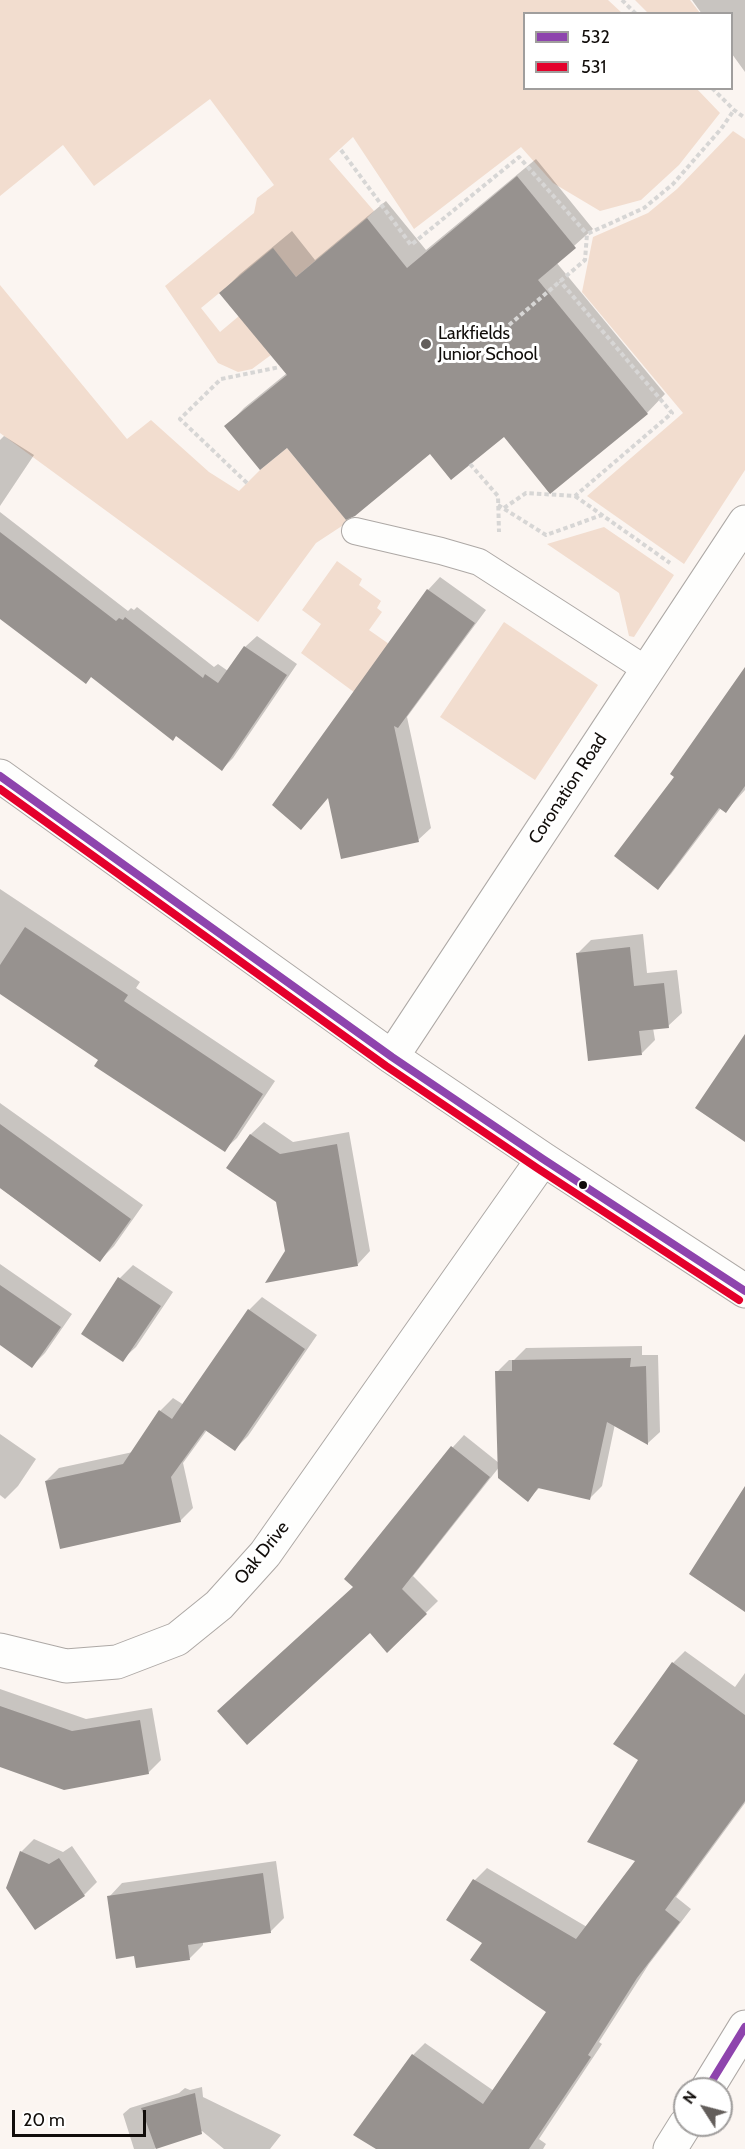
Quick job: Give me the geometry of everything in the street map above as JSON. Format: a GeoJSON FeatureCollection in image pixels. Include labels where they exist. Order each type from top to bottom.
{"type":"FeatureCollection","features":[{"type":"Feature","properties":{"kind":"street","name":"Coronation Road"},"geometry":{"type":"LineString","coordinates":[[392,1057],[745,522]]}},
{"type":"Feature","properties":{"kind":"street"},"geometry":{"type":"LineString","coordinates":[[0,776],[392,1057],[543,1159],[745,1290]]}},
{"type":"Feature","properties":{"kind":"street","name":"Oak Drive"},"geometry":{"type":"LineString","coordinates":[[0,1650],[66,1666],[117,1662],[177,1639],[219,1605],[265,1554],[543,1159]]}},
{"type":"Feature","properties":{"kind":"street"},"geometry":{"type":"LineString","coordinates":[[714,2077],[745,2027]]}},
{"type":"Feature","properties":{"kind":"lane"},"geometry":{"type":"LineString","coordinates":[[355,531],[479,562],[647,670]]}},
{"type":"Feature","properties":{"kind":"path"},"geometry":{"type":"LineString","coordinates":[[622,0],[634,12]]}},
{"type":"Feature","properties":{"kind":"path"},"geometry":{"type":"LineString","coordinates":[[714,90],[745,118]]}},
{"type":"Feature","properties":{"kind":"path"},"geometry":{"type":"LineString","coordinates":[[587,234],[645,208],[666,190],[702,152],[734,110]]}},
{"type":"Feature","properties":{"kind":"path"},"geometry":{"type":"LineString","coordinates":[[341,150],[411,244],[519,157],[587,234],[585,260],[509,325]]}},
{"type":"Feature","properties":{"kind":"path"},"geometry":{"type":"LineString","coordinates":[[560,281],[672,413],[575,496]]}},
{"type":"Feature","properties":{"kind":"path"},"geometry":{"type":"LineString","coordinates":[[247,483],[180,419],[221,379],[280,367]]}},
{"type":"Feature","properties":{"kind":"path"},"geometry":{"type":"LineString","coordinates":[[470,464],[498,496],[499,531],[479,562]]}},
{"type":"Feature","properties":{"kind":"path"},"geometry":{"type":"LineString","coordinates":[[504,508],[526,493],[575,496],[703,586]]}},
{"type":"Feature","properties":{"kind":"path"},"geometry":{"type":"LineString","coordinates":[[498,505],[546,535],[602,515]]}},
{"type":"Feature","properties":{"kind":"shaded area"},"geometry":{"type":"Polygon","coordinates":[[[0,0],[608,0],[621,12],[523,12],[523,90],[698,90],[720,113],[679,165],[641,200],[600,211],[553,183],[521,147],[414,229],[353,137],[329,159],[374,211],[296,277],[273,249],[201,308],[220,332],[239,316],[271,355],[252,369],[238,372],[218,363],[165,286],[254,213],[257,198],[274,185],[210,99],[94,186],[63,145],[0,196],[0,0]]]}},
{"type":"Feature","properties":{"kind":"shaded area"},"geometry":{"type":"Polygon","coordinates":[[[635,0],[690,0],[699,12],[647,12],[635,0]]]}},
{"type":"Feature","properties":{"kind":"shaded area"},"geometry":{"type":"Polygon","coordinates":[[[733,131],[745,139],[745,470],[684,564],[587,496],[683,413],[582,292],[593,237],[648,213],[677,189],[733,131]]]}},
{"type":"Feature","properties":{"kind":"shaded area"},"geometry":{"type":"Polygon","coordinates":[[[0,285],[127,439],[151,420],[209,472],[239,491],[287,448],[348,522],[316,543],[258,622],[0,433],[0,285]]]}},
{"type":"Feature","properties":{"kind":"shaded area"},"geometry":{"type":"Polygon","coordinates":[[[604,527],[674,575],[634,637],[629,636],[619,593],[547,544],[604,527]]]}},
{"type":"Feature","properties":{"kind":"shaded area"},"geometry":{"type":"Polygon","coordinates":[[[337,561],[362,579],[359,585],[381,601],[377,608],[382,612],[369,630],[389,644],[362,698],[301,653],[321,624],[302,610],[337,561]]]}},
{"type":"Feature","properties":{"kind":"shaded area"},"geometry":{"type":"Polygon","coordinates":[[[504,622],[598,685],[535,780],[440,717],[504,622]]]}},
{"type":"Feature","properties":{"kind":"building","name":"Larkfields Junior School"},"geometry":{"type":"Polygon","coordinates":[[[517,176],[576,248],[538,280],[648,414],[550,494],[504,437],[451,480],[430,454],[355,516],[346,520],[287,448],[260,470],[224,426],[287,375],[219,293],[273,248],[296,277],[367,218],[407,268],[517,176]]]}},
{"type":"Feature","properties":{"kind":"building"},"geometry":{"type":"Polygon","coordinates":[[[0,532],[116,621],[119,618],[123,620],[125,617],[203,678],[205,674],[218,683],[244,646],[287,675],[222,771],[176,736],[173,741],[91,677],[86,684],[0,619],[0,532]]]}},
{"type":"Feature","properties":{"kind":"building"},"geometry":{"type":"Polygon","coordinates":[[[427,589],[475,623],[398,728],[394,726],[419,842],[341,859],[328,798],[301,830],[272,805],[427,589]]]}},
{"type":"Feature","properties":{"kind":"building"},"geometry":{"type":"Polygon","coordinates":[[[745,667],[745,786],[726,813],[719,808],[658,890],[614,856],[674,777],[670,774],[745,667]]]}},
{"type":"Feature","properties":{"kind":"building"},"geometry":{"type":"Polygon","coordinates":[[[25,927],[128,995],[124,1001],[263,1094],[225,1152],[94,1066],[98,1060],[0,994],[0,965],[25,927]]]}},
{"type":"Feature","properties":{"kind":"building"},"geometry":{"type":"Polygon","coordinates":[[[630,947],[634,986],[664,983],[669,1028],[639,1031],[642,1055],[588,1061],[576,953],[630,947]]]}},
{"type":"Feature","properties":{"kind":"building"},"geometry":{"type":"Polygon","coordinates":[[[745,1034],[745,1142],[695,1108],[745,1034]]]}},
{"type":"Feature","properties":{"kind":"building"},"geometry":{"type":"Polygon","coordinates":[[[0,1124],[131,1219],[100,1262],[0,1188],[0,1124]]]}},
{"type":"Feature","properties":{"kind":"building"},"geometry":{"type":"Polygon","coordinates":[[[250,1134],[280,1154],[337,1144],[358,1266],[265,1283],[285,1251],[276,1202],[226,1168],[250,1134]]]}},
{"type":"Feature","properties":{"kind":"building"},"geometry":{"type":"Polygon","coordinates":[[[118,1277],[161,1306],[123,1362],[81,1334],[118,1277]]]}},
{"type":"Feature","properties":{"kind":"building"},"geometry":{"type":"Polygon","coordinates":[[[0,1285],[61,1327],[32,1368],[0,1345],[0,1285]]]}},
{"type":"Feature","properties":{"kind":"building"},"geometry":{"type":"Polygon","coordinates":[[[248,1309],[305,1349],[235,1451],[205,1430],[171,1477],[181,1522],[60,1549],[45,1481],[123,1464],[159,1410],[172,1419],[248,1309]]]}},
{"type":"Feature","properties":{"kind":"building"},"geometry":{"type":"Polygon","coordinates":[[[631,1358],[630,1367],[646,1366],[648,1445],[607,1422],[590,1500],[538,1488],[528,1502],[498,1478],[495,1371],[512,1371],[512,1360],[631,1358]]]}},
{"type":"Feature","properties":{"kind":"building"},"geometry":{"type":"Polygon","coordinates":[[[451,1446],[490,1477],[402,1589],[427,1614],[387,1653],[370,1633],[247,1745],[217,1711],[353,1587],[344,1579],[451,1446]]]}},
{"type":"Feature","properties":{"kind":"building"},"geometry":{"type":"Polygon","coordinates":[[[745,1486],[745,1612],[689,1574],[745,1486]]]}},
{"type":"Feature","properties":{"kind":"building"},"geometry":{"type":"Polygon","coordinates":[[[672,1662],[745,1715],[745,1801],[665,1910],[680,1922],[637,1978],[588,2055],[591,2057],[529,2149],[376,2149],[353,2135],[412,2054],[483,2104],[546,2012],[470,1960],[482,1943],[446,1920],[473,1879],[576,1939],[635,1861],[587,1842],[638,1760],[613,1744],[672,1662]]]}},
{"type":"Feature","properties":{"kind":"building"},"geometry":{"type":"Polygon","coordinates":[[[0,1706],[72,1731],[140,1720],[149,1774],[64,1790],[0,1767],[0,1706]]]}},
{"type":"Feature","properties":{"kind":"building"},"geometry":{"type":"Polygon","coordinates":[[[20,1851],[49,1864],[59,1858],[85,1896],[35,1930],[6,1888],[20,1851]]]}},
{"type":"Feature","properties":{"kind":"building"},"geometry":{"type":"Polygon","coordinates":[[[263,1873],[271,1933],[188,1945],[190,1960],[136,1968],[134,1956],[116,1959],[107,1896],[263,1873]]]}},
{"type":"Feature","properties":{"kind":"building"},"geometry":{"type":"Polygon","coordinates":[[[195,2093],[202,2134],[156,2149],[141,2108],[195,2093]]]}},
{"type":"Feature","properties":{"kind":"transit line","name":"532"},"geometry":{"type":"LineString","coordinates":[[0,776],[392,1057],[745,1291]]}},
{"type":"Feature","properties":{"kind":"transit line","name":"531"},"geometry":{"type":"LineString","coordinates":[[0,789],[386,1066],[739,1300]]}},
{"type":"Feature","properties":{"kind":"transit line","name":"532"},"geometry":{"type":"LineString","coordinates":[[714,2077],[745,2027]]}},
{"type":"Feature","properties":{"kind":"place","name":"Larkfields Junior School"},"geometry":{"type":"Point","coordinates":[426,344]}}]}
